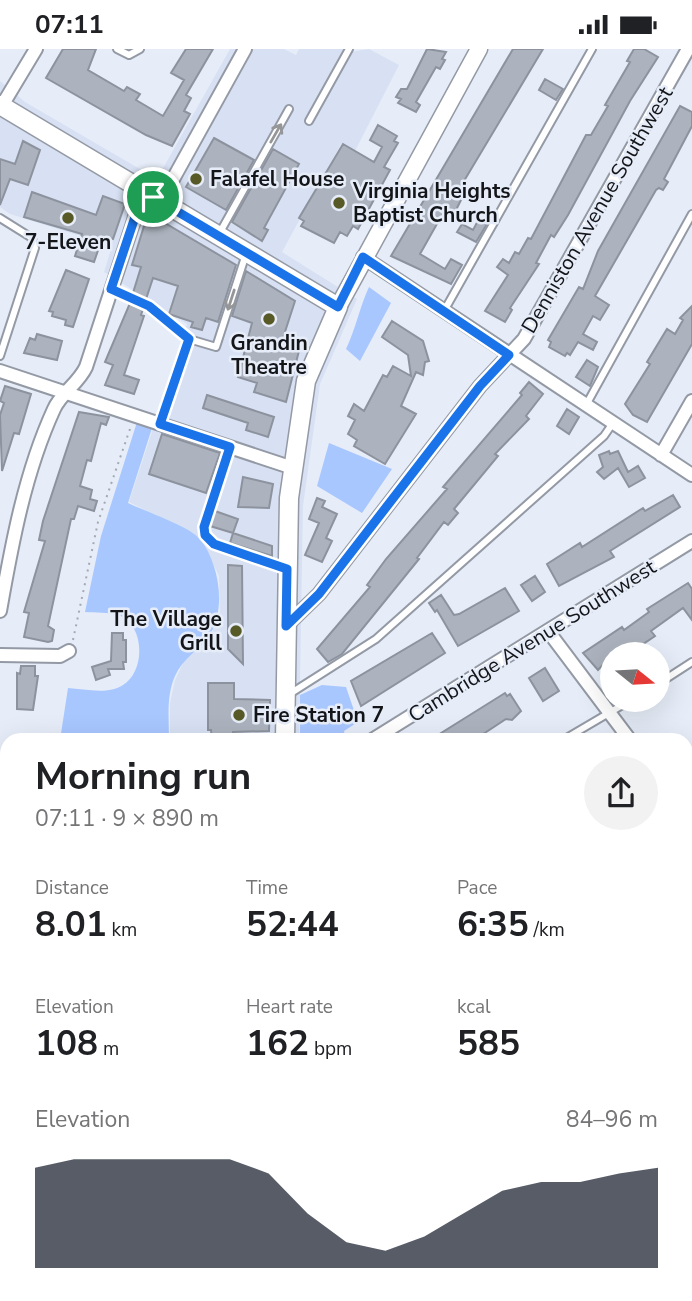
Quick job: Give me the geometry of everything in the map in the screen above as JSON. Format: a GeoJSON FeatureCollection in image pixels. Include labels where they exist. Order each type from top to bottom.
{"type":"FeatureCollection","features":[{"type":"Feature","properties":{"kind":"main road"},"geometry":{"type":"LineString","coordinates":[[1,107],[338,307],[306,381],[289,498],[285,733]]}},
{"type":"Feature","properties":{"kind":"street"},"geometry":{"type":"LineString","coordinates":[[1,107],[36,49]]}},
{"type":"Feature","properties":{"kind":"street"},"geometry":{"type":"LineString","coordinates":[[0,611],[19,512],[54,408],[86,367],[139,205],[167,190],[245,49]]}},
{"type":"Feature","properties":{"kind":"street"},"geometry":{"type":"LineString","coordinates":[[338,307],[479,49]]}},
{"type":"Feature","properties":{"kind":"street","name":"Denniston Avenue Southwest"},"geometry":{"type":"LineString","coordinates":[[286,626],[319,594],[480,386],[524,339],[686,52]]}},
{"type":"Feature","properties":{"kind":"street"},"geometry":{"type":"LineString","coordinates":[[363,257],[692,475]]}},
{"type":"Feature","properties":{"kind":"street"},"geometry":{"type":"LineString","coordinates":[[0,371],[293,468]]}},
{"type":"Feature","properties":{"kind":"street"},"geometry":{"type":"LineString","coordinates":[[661,454],[692,401]]}},
{"type":"Feature","properties":{"kind":"street","name":"Cambridge Avenue Southwest"},"geometry":{"type":"LineString","coordinates":[[383,733],[692,541]]}},
{"type":"Feature","properties":{"kind":"street"},"geometry":{"type":"LineString","coordinates":[[548,631],[624,733]]}},
{"type":"Feature","properties":{"kind":"street"},"geometry":{"type":"LineString","coordinates":[[0,655],[60,656],[69,651]]}},
{"type":"Feature","properties":{"kind":"lane"},"geometry":{"type":"LineString","coordinates":[[117,49],[129,55],[140,49]]}},
{"type":"Feature","properties":{"kind":"lane"},"geometry":{"type":"LineString","coordinates":[[309,121],[349,49]]}},
{"type":"Feature","properties":{"kind":"lane"},"geometry":{"type":"LineString","coordinates":[[444,311],[592,49]]}},
{"type":"Feature","properties":{"kind":"lane"},"geometry":{"type":"LineString","coordinates":[[218,235],[289,109]]}},
{"type":"Feature","properties":{"kind":"lane"},"geometry":{"type":"LineString","coordinates":[[586,405],[692,214]]}},
{"type":"Feature","properties":{"kind":"lane"},"geometry":{"type":"LineString","coordinates":[[0,218],[32,239],[35,248],[0,356]]}},
{"type":"Feature","properties":{"kind":"lane"},"geometry":{"type":"LineString","coordinates":[[111,289],[149,306],[189,339],[216,347],[246,252]]}},
{"type":"Feature","properties":{"kind":"lane"},"geometry":{"type":"LineString","coordinates":[[160,424],[189,339]]}},
{"type":"Feature","properties":{"kind":"lane"},"geometry":{"type":"LineString","coordinates":[[285,697],[385,631],[604,436],[613,423]]}},
{"type":"Feature","properties":{"kind":"lane"},"geometry":{"type":"LineString","coordinates":[[230,447],[204,527],[205,535],[214,544],[287,569]]}},
{"type":"Feature","properties":{"kind":"lane"},"geometry":{"type":"LineString","coordinates":[[670,676],[692,662]]}},
{"type":"Feature","properties":{"kind":"lane"},"geometry":{"type":"LineString","coordinates":[[575,733],[608,713]]}},
{"type":"Feature","properties":{"kind":"path"},"geometry":{"type":"LineString","coordinates":[[69,651],[99,522],[135,415]]}},
{"type":"Feature","properties":{"kind":"shaded area"},"geometry":{"type":"Polygon","coordinates":[[[230,49],[284,49],[296,55],[299,49],[344,49],[350,52],[369,49],[399,65],[355,151],[341,144],[282,252],[357,299],[320,384],[303,506],[299,733],[170,733],[170,703],[175,680],[184,661],[210,637],[220,613],[219,576],[201,538],[129,502],[187,324],[104,272],[112,246],[10,214],[0,207],[0,81],[25,102],[157,179],[230,49]]]}},
{"type":"Feature","properties":{"kind":"shaded area"},"geometry":{"type":"Polygon","coordinates":[[[369,287],[391,303],[360,361],[346,349],[369,287]]]}},
{"type":"Feature","properties":{"kind":"shaded area"},"geometry":{"type":"Polygon","coordinates":[[[137,422],[152,428],[128,503],[177,524],[200,539],[212,560],[218,586],[215,625],[205,641],[182,664],[172,684],[169,733],[61,733],[68,688],[96,691],[117,688],[130,678],[139,659],[138,637],[127,620],[114,614],[85,612],[101,536],[137,422]]]}},
{"type":"Feature","properties":{"kind":"shaded area"},"geometry":{"type":"Polygon","coordinates":[[[329,443],[392,469],[362,513],[317,486],[329,443]]]}},
{"type":"Feature","properties":{"kind":"shaded area"},"geometry":{"type":"Polygon","coordinates":[[[322,685],[346,687],[358,722],[344,733],[300,733],[300,695],[322,685]]]}},
{"type":"Feature","properties":{"kind":"building"},"geometry":{"type":"Polygon","coordinates":[[[63,49],[96,49],[88,70],[124,91],[127,87],[140,94],[136,100],[163,116],[184,80],[171,73],[186,49],[213,49],[186,95],[191,98],[184,111],[190,114],[172,146],[146,135],[46,78],[63,49]]]}},
{"type":"Feature","properties":{"kind":"building"},"geometry":{"type":"Polygon","coordinates":[[[427,49],[446,52],[442,59],[445,60],[440,69],[436,67],[416,102],[420,105],[416,112],[398,103],[401,99],[396,97],[401,89],[407,89],[427,49]]]}},
{"type":"Feature","properties":{"kind":"building"},"geometry":{"type":"Polygon","coordinates":[[[513,49],[543,49],[464,181],[461,189],[465,192],[451,220],[442,215],[420,254],[445,269],[451,259],[462,265],[451,284],[391,256],[513,49]]]}},
{"type":"Feature","properties":{"kind":"building"},"geometry":{"type":"Polygon","coordinates":[[[634,49],[644,49],[658,57],[630,101],[568,215],[554,237],[551,235],[536,263],[539,264],[510,308],[512,310],[505,322],[485,311],[508,275],[497,267],[503,259],[509,263],[515,252],[519,254],[528,238],[531,239],[586,135],[591,135],[608,106],[605,105],[630,62],[627,61],[634,49]]]}},
{"type":"Feature","properties":{"kind":"building"},"geometry":{"type":"Polygon","coordinates":[[[545,79],[563,89],[556,100],[539,90],[545,79]]]}},
{"type":"Feature","properties":{"kind":"building"},"geometry":{"type":"Polygon","coordinates":[[[680,106],[692,112],[692,126],[664,179],[668,182],[663,190],[656,190],[595,296],[609,305],[600,320],[593,316],[583,334],[597,342],[593,350],[578,342],[570,355],[567,353],[565,356],[549,347],[551,342],[548,340],[579,287],[583,289],[598,251],[680,106]]]}},
{"type":"Feature","properties":{"kind":"building","name":"Virginia Heights Baptist Church"},"geometry":{"type":"Polygon","coordinates":[[[378,125],[397,136],[394,141],[398,143],[384,167],[390,170],[358,229],[353,226],[347,236],[340,232],[334,243],[301,226],[304,221],[299,218],[343,144],[374,162],[382,147],[370,140],[378,125]]]}},
{"type":"Feature","properties":{"kind":"building"},"geometry":{"type":"Polygon","coordinates":[[[214,138],[254,160],[226,210],[186,187],[214,138]]]}},
{"type":"Feature","properties":{"kind":"building"},"geometry":{"type":"Polygon","coordinates":[[[23,141],[40,150],[28,185],[10,179],[0,205],[0,159],[15,164],[23,141]]]}},
{"type":"Feature","properties":{"kind":"building"},"geometry":{"type":"Polygon","coordinates":[[[273,149],[299,164],[264,228],[268,230],[262,241],[232,222],[273,149]]]}},
{"type":"Feature","properties":{"kind":"building"},"geometry":{"type":"Polygon","coordinates":[[[32,192],[96,215],[103,196],[125,204],[113,239],[103,236],[94,262],[75,256],[82,234],[24,217],[32,192]]]}},
{"type":"Feature","properties":{"kind":"building"},"geometry":{"type":"Polygon","coordinates":[[[148,213],[236,265],[218,322],[206,318],[202,330],[191,327],[193,322],[169,314],[178,286],[153,278],[146,299],[133,293],[141,267],[132,265],[148,213]]]}},
{"type":"Feature","properties":{"kind":"building"},"geometry":{"type":"Polygon","coordinates":[[[479,219],[487,224],[476,242],[457,232],[462,224],[473,230],[479,219]]]}},
{"type":"Feature","properties":{"kind":"building"},"geometry":{"type":"Polygon","coordinates":[[[66,270],[89,279],[73,327],[65,325],[66,320],[52,316],[53,312],[49,311],[66,270]]]}},
{"type":"Feature","properties":{"kind":"building"},"geometry":{"type":"Polygon","coordinates":[[[246,271],[295,301],[283,338],[301,343],[286,402],[254,392],[257,383],[238,377],[252,323],[232,316],[246,271]]]}},
{"type":"Feature","properties":{"kind":"building"},"geometry":{"type":"Polygon","coordinates":[[[130,303],[143,309],[141,315],[144,316],[124,375],[139,380],[134,394],[105,385],[113,365],[105,362],[130,303]]]}},
{"type":"Feature","properties":{"kind":"building"},"geometry":{"type":"Polygon","coordinates":[[[692,306],[692,344],[647,422],[633,415],[625,404],[650,364],[647,362],[667,329],[675,334],[683,320],[680,318],[692,306]]]}},
{"type":"Feature","properties":{"kind":"building"},"geometry":{"type":"Polygon","coordinates":[[[392,321],[423,341],[429,361],[425,362],[423,375],[416,372],[401,406],[416,414],[385,464],[354,446],[357,440],[348,434],[355,420],[348,416],[354,404],[364,411],[383,375],[387,377],[393,366],[411,376],[408,355],[382,337],[392,321]]]}},
{"type":"Feature","properties":{"kind":"building"},"geometry":{"type":"Polygon","coordinates":[[[37,334],[62,341],[57,360],[24,353],[30,338],[35,340],[37,334]]]}},
{"type":"Feature","properties":{"kind":"building"},"geometry":{"type":"Polygon","coordinates":[[[587,360],[598,367],[590,386],[576,377],[587,360]]]}},
{"type":"Feature","properties":{"kind":"building"},"geometry":{"type":"Polygon","coordinates":[[[529,382],[543,394],[526,416],[529,419],[495,454],[498,456],[454,509],[458,513],[448,525],[444,522],[417,558],[419,559],[342,654],[328,662],[317,649],[370,587],[367,585],[386,559],[447,489],[443,487],[522,395],[520,393],[529,382]]]}},
{"type":"Feature","properties":{"kind":"building"},"geometry":{"type":"Polygon","coordinates":[[[5,386],[31,394],[19,434],[14,433],[2,471],[0,415],[4,403],[0,401],[5,386]]]}},
{"type":"Feature","properties":{"kind":"building"},"geometry":{"type":"Polygon","coordinates":[[[207,395],[274,417],[268,437],[246,430],[248,423],[203,408],[207,395]]]}},
{"type":"Feature","properties":{"kind":"building"},"geometry":{"type":"Polygon","coordinates":[[[567,409],[579,417],[569,434],[557,426],[567,409]]]}},
{"type":"Feature","properties":{"kind":"building"},"geometry":{"type":"Polygon","coordinates":[[[79,412],[109,417],[106,425],[101,423],[91,461],[87,460],[80,486],[92,490],[90,499],[97,501],[94,511],[78,506],[74,519],[71,519],[48,626],[54,630],[52,641],[48,642],[24,637],[29,613],[24,612],[45,541],[39,540],[43,521],[79,412]]]}},
{"type":"Feature","properties":{"kind":"building"},"geometry":{"type":"Polygon","coordinates":[[[162,434],[220,453],[206,493],[149,474],[162,434]]]}},
{"type":"Feature","properties":{"kind":"building"},"geometry":{"type":"Polygon","coordinates":[[[609,451],[610,454],[618,451],[628,472],[638,466],[645,478],[629,487],[618,468],[604,479],[597,472],[603,467],[599,455],[609,451]]]}},
{"type":"Feature","properties":{"kind":"building"},"geometry":{"type":"Polygon","coordinates":[[[243,477],[273,484],[269,508],[238,507],[243,477]]]}},
{"type":"Feature","properties":{"kind":"building"},"geometry":{"type":"Polygon","coordinates":[[[673,495],[680,507],[610,551],[614,557],[559,586],[547,564],[580,543],[582,547],[643,508],[645,511],[673,495]]]}},
{"type":"Feature","properties":{"kind":"building"},"geometry":{"type":"Polygon","coordinates":[[[317,498],[325,501],[322,507],[337,514],[326,538],[332,541],[322,562],[305,555],[319,523],[309,519],[317,498]]]}},
{"type":"Feature","properties":{"kind":"building"},"geometry":{"type":"Polygon","coordinates":[[[215,511],[238,519],[233,533],[210,526],[215,511]]]}},
{"type":"Feature","properties":{"kind":"building"},"geometry":{"type":"Polygon","coordinates":[[[233,533],[272,546],[272,556],[230,543],[233,533]]]}},
{"type":"Feature","properties":{"kind":"building","name":"The Village Grill"},"geometry":{"type":"Polygon","coordinates":[[[228,565],[242,566],[243,664],[228,649],[228,565]]]}},
{"type":"Feature","properties":{"kind":"building"},"geometry":{"type":"Polygon","coordinates":[[[535,576],[545,592],[532,601],[521,585],[535,576]]]}},
{"type":"Feature","properties":{"kind":"building"},"geometry":{"type":"Polygon","coordinates":[[[688,583],[692,589],[692,620],[683,608],[651,631],[655,636],[646,642],[600,642],[598,670],[583,653],[622,627],[624,630],[649,612],[647,609],[688,583]]]}},
{"type":"Feature","properties":{"kind":"building"},"geometry":{"type":"Polygon","coordinates":[[[505,588],[519,611],[458,646],[437,610],[435,612],[429,603],[441,595],[454,615],[505,588]]]}},
{"type":"Feature","properties":{"kind":"building"},"geometry":{"type":"Polygon","coordinates":[[[112,633],[123,633],[123,640],[126,640],[124,669],[108,669],[110,675],[96,680],[92,667],[111,661],[112,633]]]}},
{"type":"Feature","properties":{"kind":"building"},"geometry":{"type":"Polygon","coordinates":[[[432,633],[445,653],[361,706],[351,681],[432,633]]]}},
{"type":"Feature","properties":{"kind":"building"},"geometry":{"type":"Polygon","coordinates":[[[21,666],[35,666],[35,676],[38,676],[33,710],[17,709],[17,673],[20,674],[21,666]]]}},
{"type":"Feature","properties":{"kind":"building"},"geometry":{"type":"Polygon","coordinates":[[[545,668],[559,691],[543,701],[529,678],[545,668]]]}},
{"type":"Feature","properties":{"kind":"building","name":"Fire Station 7"},"geometry":{"type":"Polygon","coordinates":[[[208,683],[234,683],[234,699],[270,700],[269,731],[211,733],[208,730],[208,683]]]}},
{"type":"Feature","properties":{"kind":"building"},"geometry":{"type":"Polygon","coordinates":[[[505,693],[507,696],[510,694],[521,711],[512,720],[506,719],[485,733],[441,733],[505,693]]]}},
{"type":"Feature","properties":{"kind":"place","name":"Falafel House"},"geometry":{"type":"Point","coordinates":[196,179]}},
{"type":"Feature","properties":{"kind":"place","name":"Virginia Heights Baptist Church"},"geometry":{"type":"Point","coordinates":[339,203]}},
{"type":"Feature","properties":{"kind":"place","name":"7-Eleven"},"geometry":{"type":"Point","coordinates":[68,218]}},
{"type":"Feature","properties":{"kind":"place","name":"Grandin Theatre"},"geometry":{"type":"Point","coordinates":[269,319]}},
{"type":"Feature","properties":{"kind":"place","name":"The Village Grill"},"geometry":{"type":"Point","coordinates":[236,631]}},
{"type":"Feature","properties":{"kind":"place","name":"Fire Station 7"},"geometry":{"type":"Point","coordinates":[239,715]}},
{"type":"Feature","properties":{"kind":"route"},"geometry":{"type":"LineString","coordinates":[[153,197],[338,307],[363,257],[509,355],[480,386],[319,594],[286,626],[287,569],[214,544],[208,541],[205,535],[204,527],[230,447],[160,424],[189,339],[179,327],[149,306],[111,289],[139,205],[153,197]]}}]}
